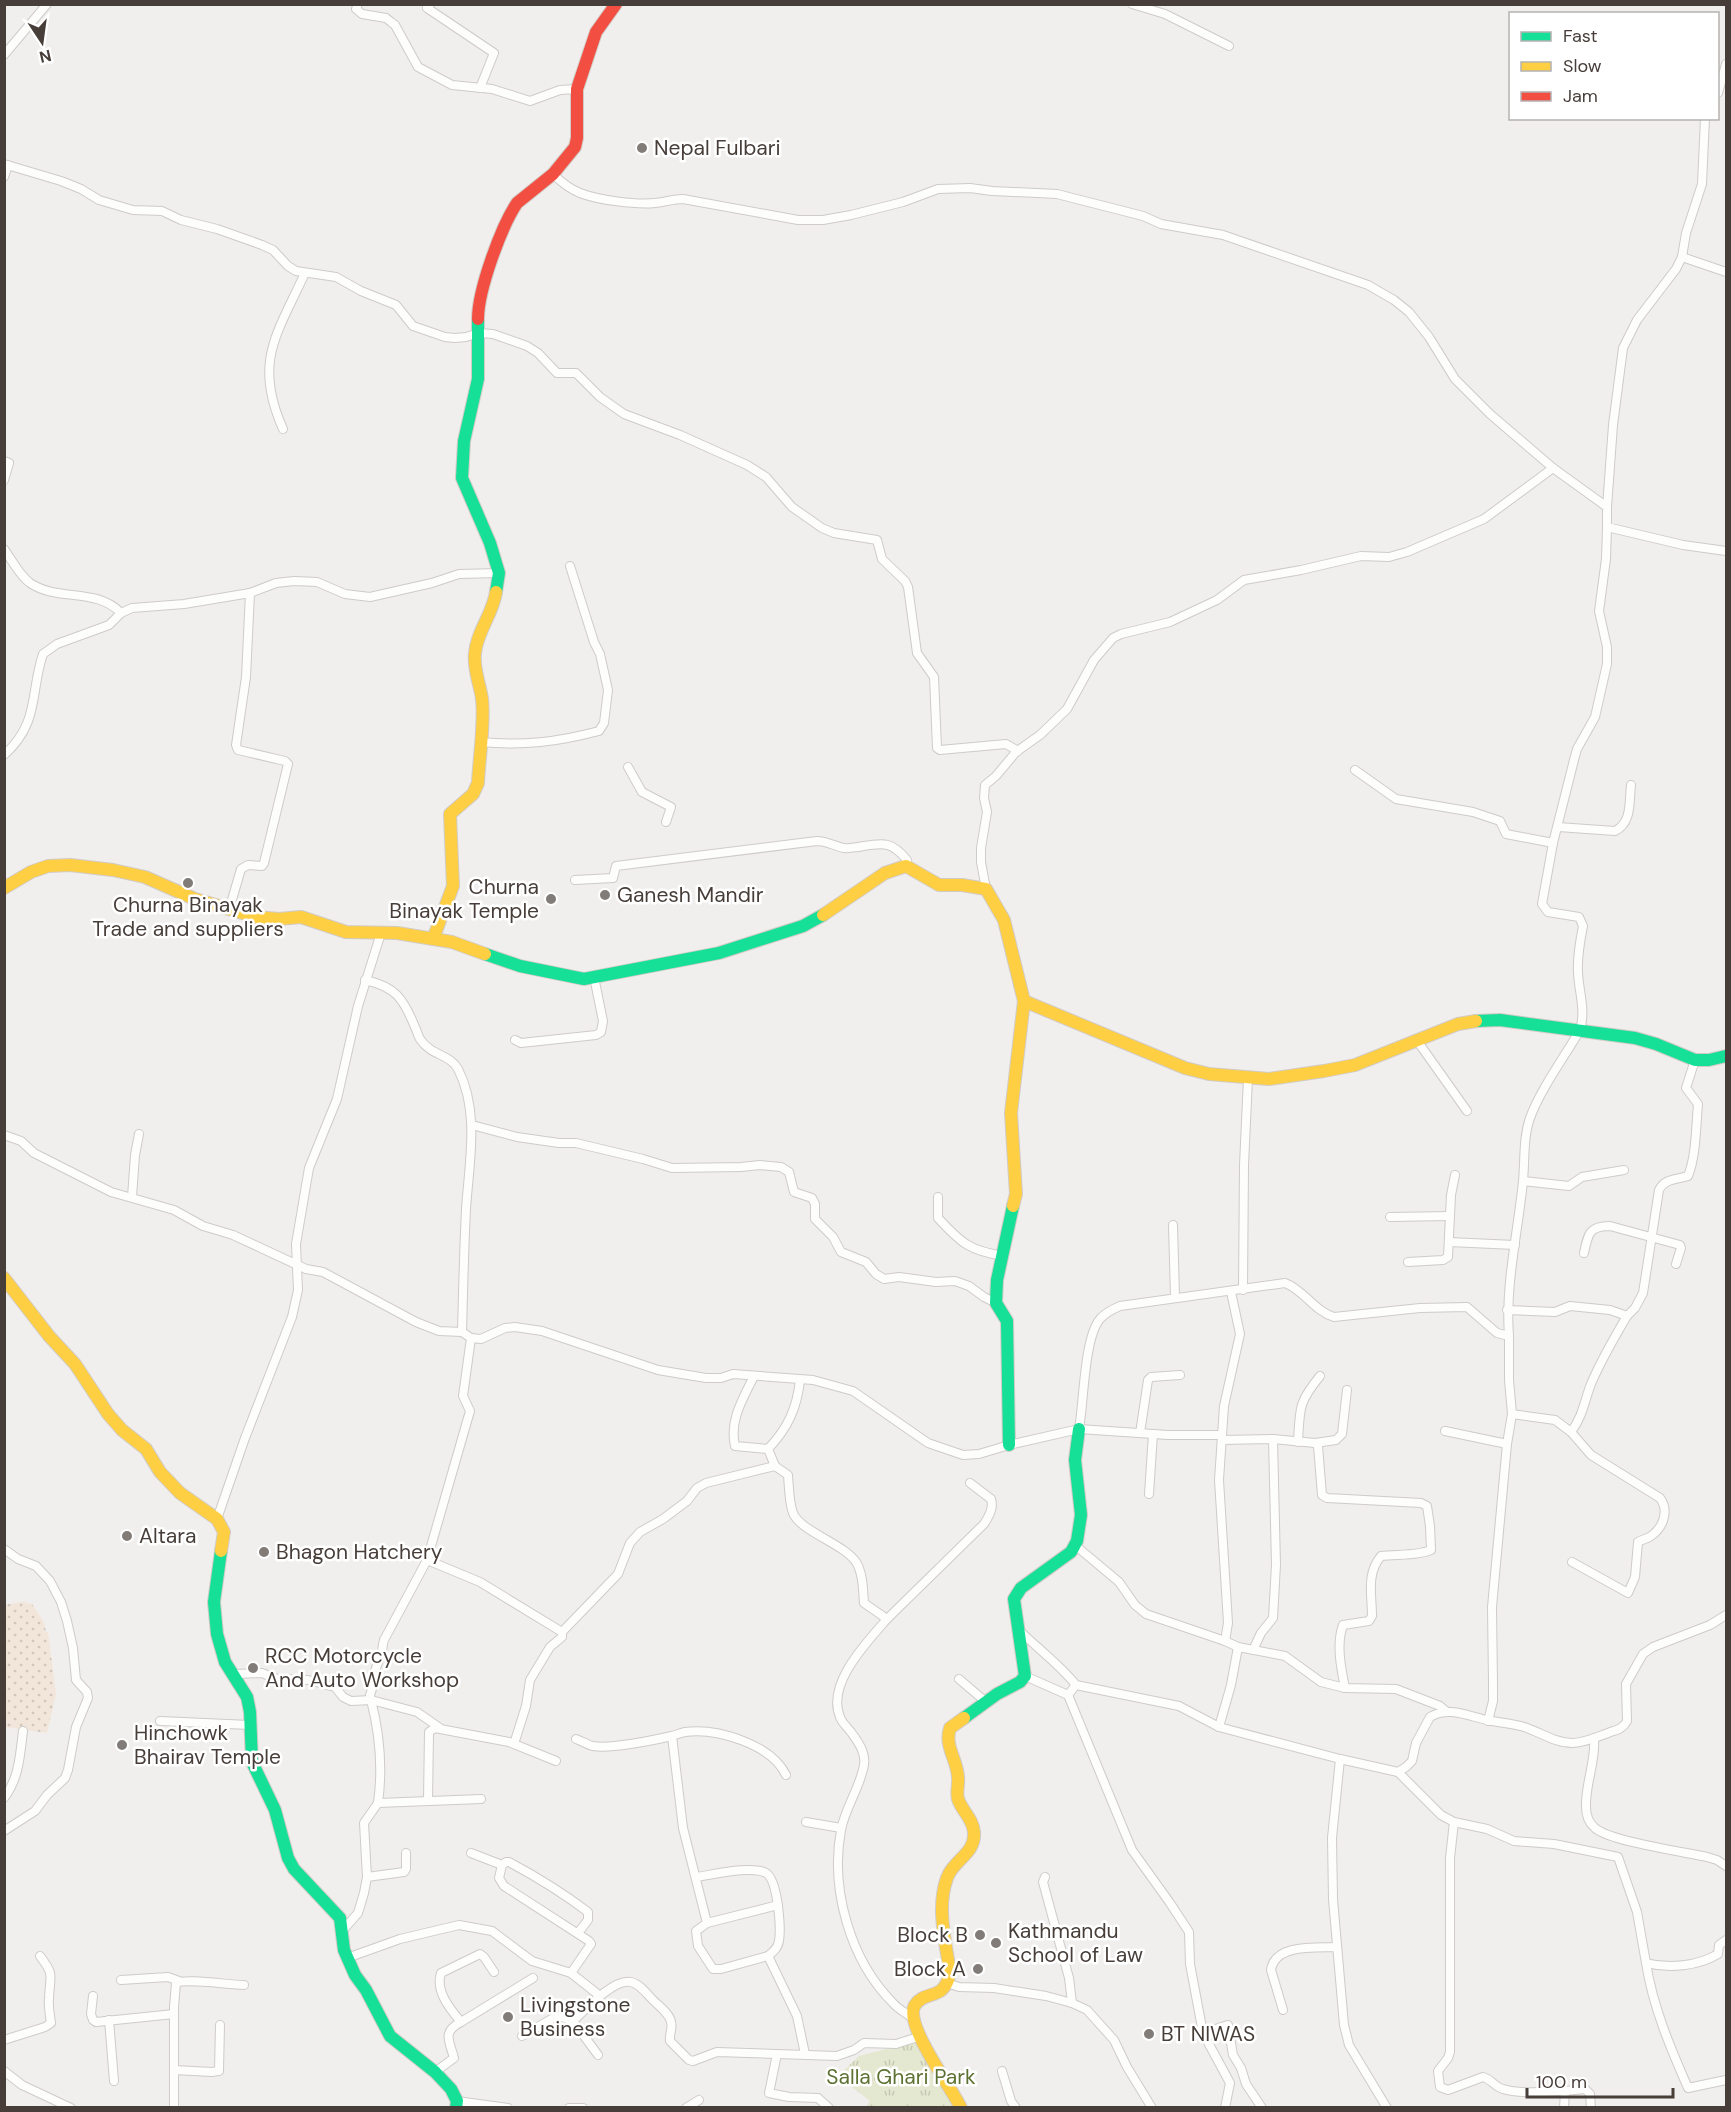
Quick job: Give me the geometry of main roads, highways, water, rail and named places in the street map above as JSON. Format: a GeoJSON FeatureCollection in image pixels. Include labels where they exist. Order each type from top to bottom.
{"type":"FeatureCollection","features":[{"type":"Feature","properties":{"kind":"place","name":"Nepal Fulbari"},"geometry":{"type":"Point","coordinates":[642,148]}},
{"type":"Feature","properties":{"kind":"place","name":"Churna Binayak Trade and suppliers"},"geometry":{"type":"Point","coordinates":[188,883]}},
{"type":"Feature","properties":{"kind":"place","name":"Ganesh Mandir"},"geometry":{"type":"Point","coordinates":[605,895]}},
{"type":"Feature","properties":{"kind":"place","name":"Churna Binayak Temple"},"geometry":{"type":"Point","coordinates":[551,899]}},
{"type":"Feature","properties":{"kind":"place","name":"Altara"},"geometry":{"type":"Point","coordinates":[127,1536]}},
{"type":"Feature","properties":{"kind":"place","name":"Bhagon Hatchery"},"geometry":{"type":"Point","coordinates":[264,1552]}},
{"type":"Feature","properties":{"kind":"place","name":"RCC Motorcycle And Auto Workshop"},"geometry":{"type":"Point","coordinates":[253,1668]}},
{"type":"Feature","properties":{"kind":"place","name":"Hinchowk Bhairav Temple"},"geometry":{"type":"Point","coordinates":[122,1745]}},
{"type":"Feature","properties":{"kind":"place","name":"Block B"},"geometry":{"type":"Point","coordinates":[980,1935]}},
{"type":"Feature","properties":{"kind":"place","name":"Kathmandu School of Law"},"geometry":{"type":"Point","coordinates":[996,1943]}},
{"type":"Feature","properties":{"kind":"place","name":"Block A"},"geometry":{"type":"Point","coordinates":[978,1969]}},
{"type":"Feature","properties":{"kind":"place","name":"Livingstone Business"},"geometry":{"type":"Point","coordinates":[508,2017]}},
{"type":"Feature","properties":{"kind":"place","name":"BT NIWAS"},"geometry":{"type":"Point","coordinates":[1149,2034]}},
{"type":"Feature","properties":{"kind":"park label","name":"Salla Ghari Park"},"geometry":{"type":"Point","coordinates":[901,2077]}}]}
